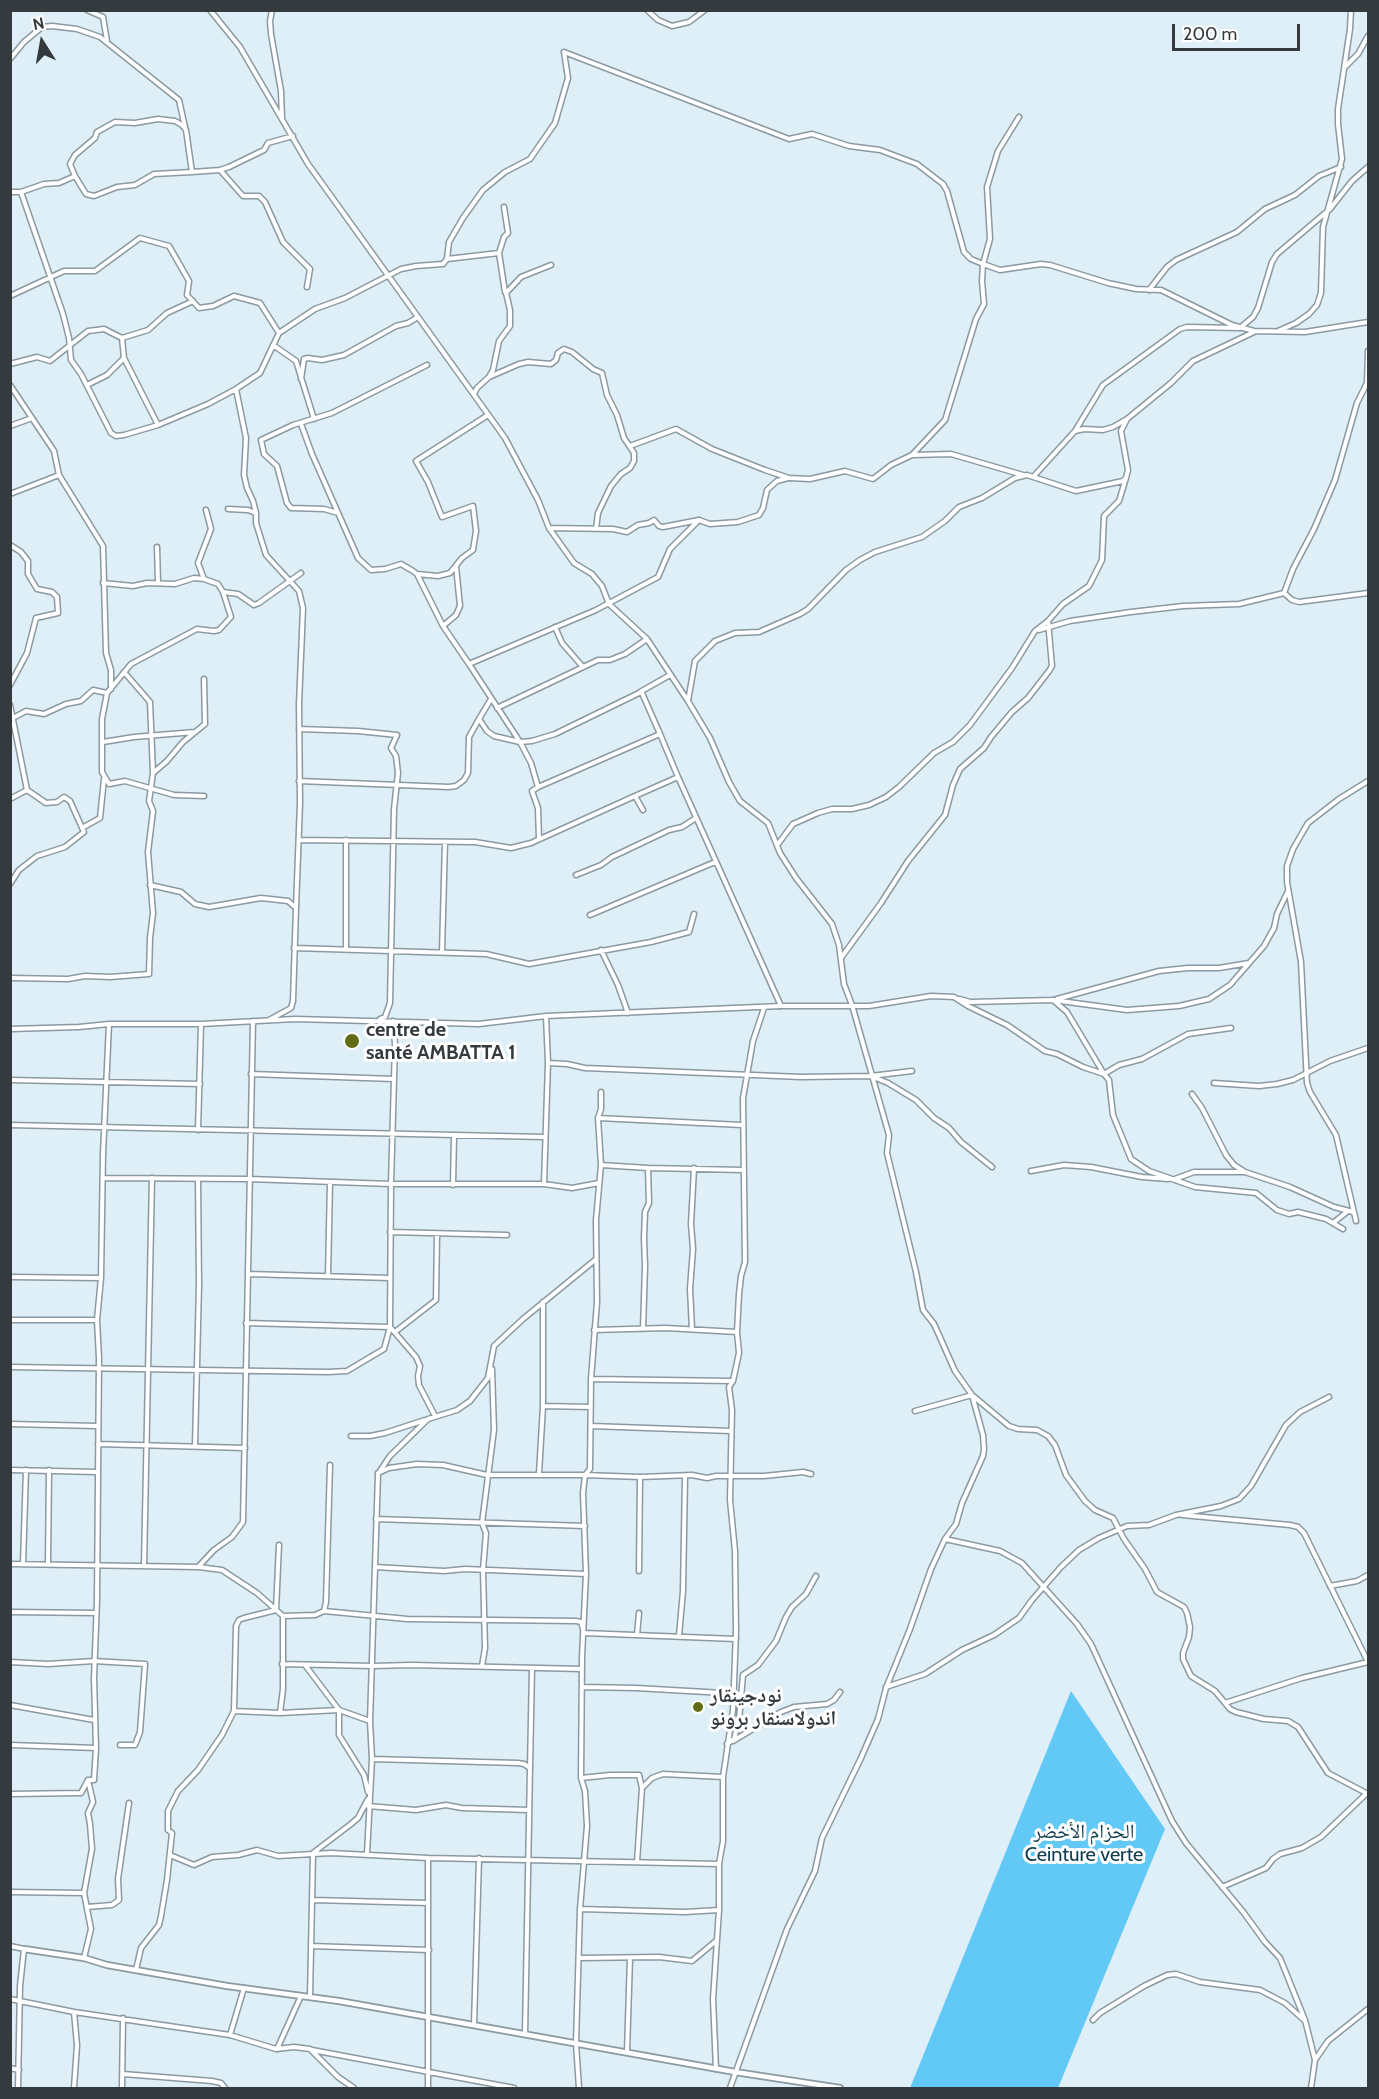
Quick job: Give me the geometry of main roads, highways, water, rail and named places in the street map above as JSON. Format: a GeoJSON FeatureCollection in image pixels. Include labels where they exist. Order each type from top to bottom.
{"type":"FeatureCollection","features":[{"type":"Feature","properties":{"kind":"place","name":"centre de santé AMBATTA 1"},"geometry":{"type":"Point","coordinates":[352,1041]}},
{"type":"Feature","properties":{"kind":"place","name":"نودجينقار اندولاسنقار برونو"},"geometry":{"type":"Point","coordinates":[698,1707]}},
{"type":"Feature","properties":{"kind":"park label","name":"الحزام الأخضر Ceinture verte"},"geometry":{"type":"Point","coordinates":[1084,1844]}}]}
